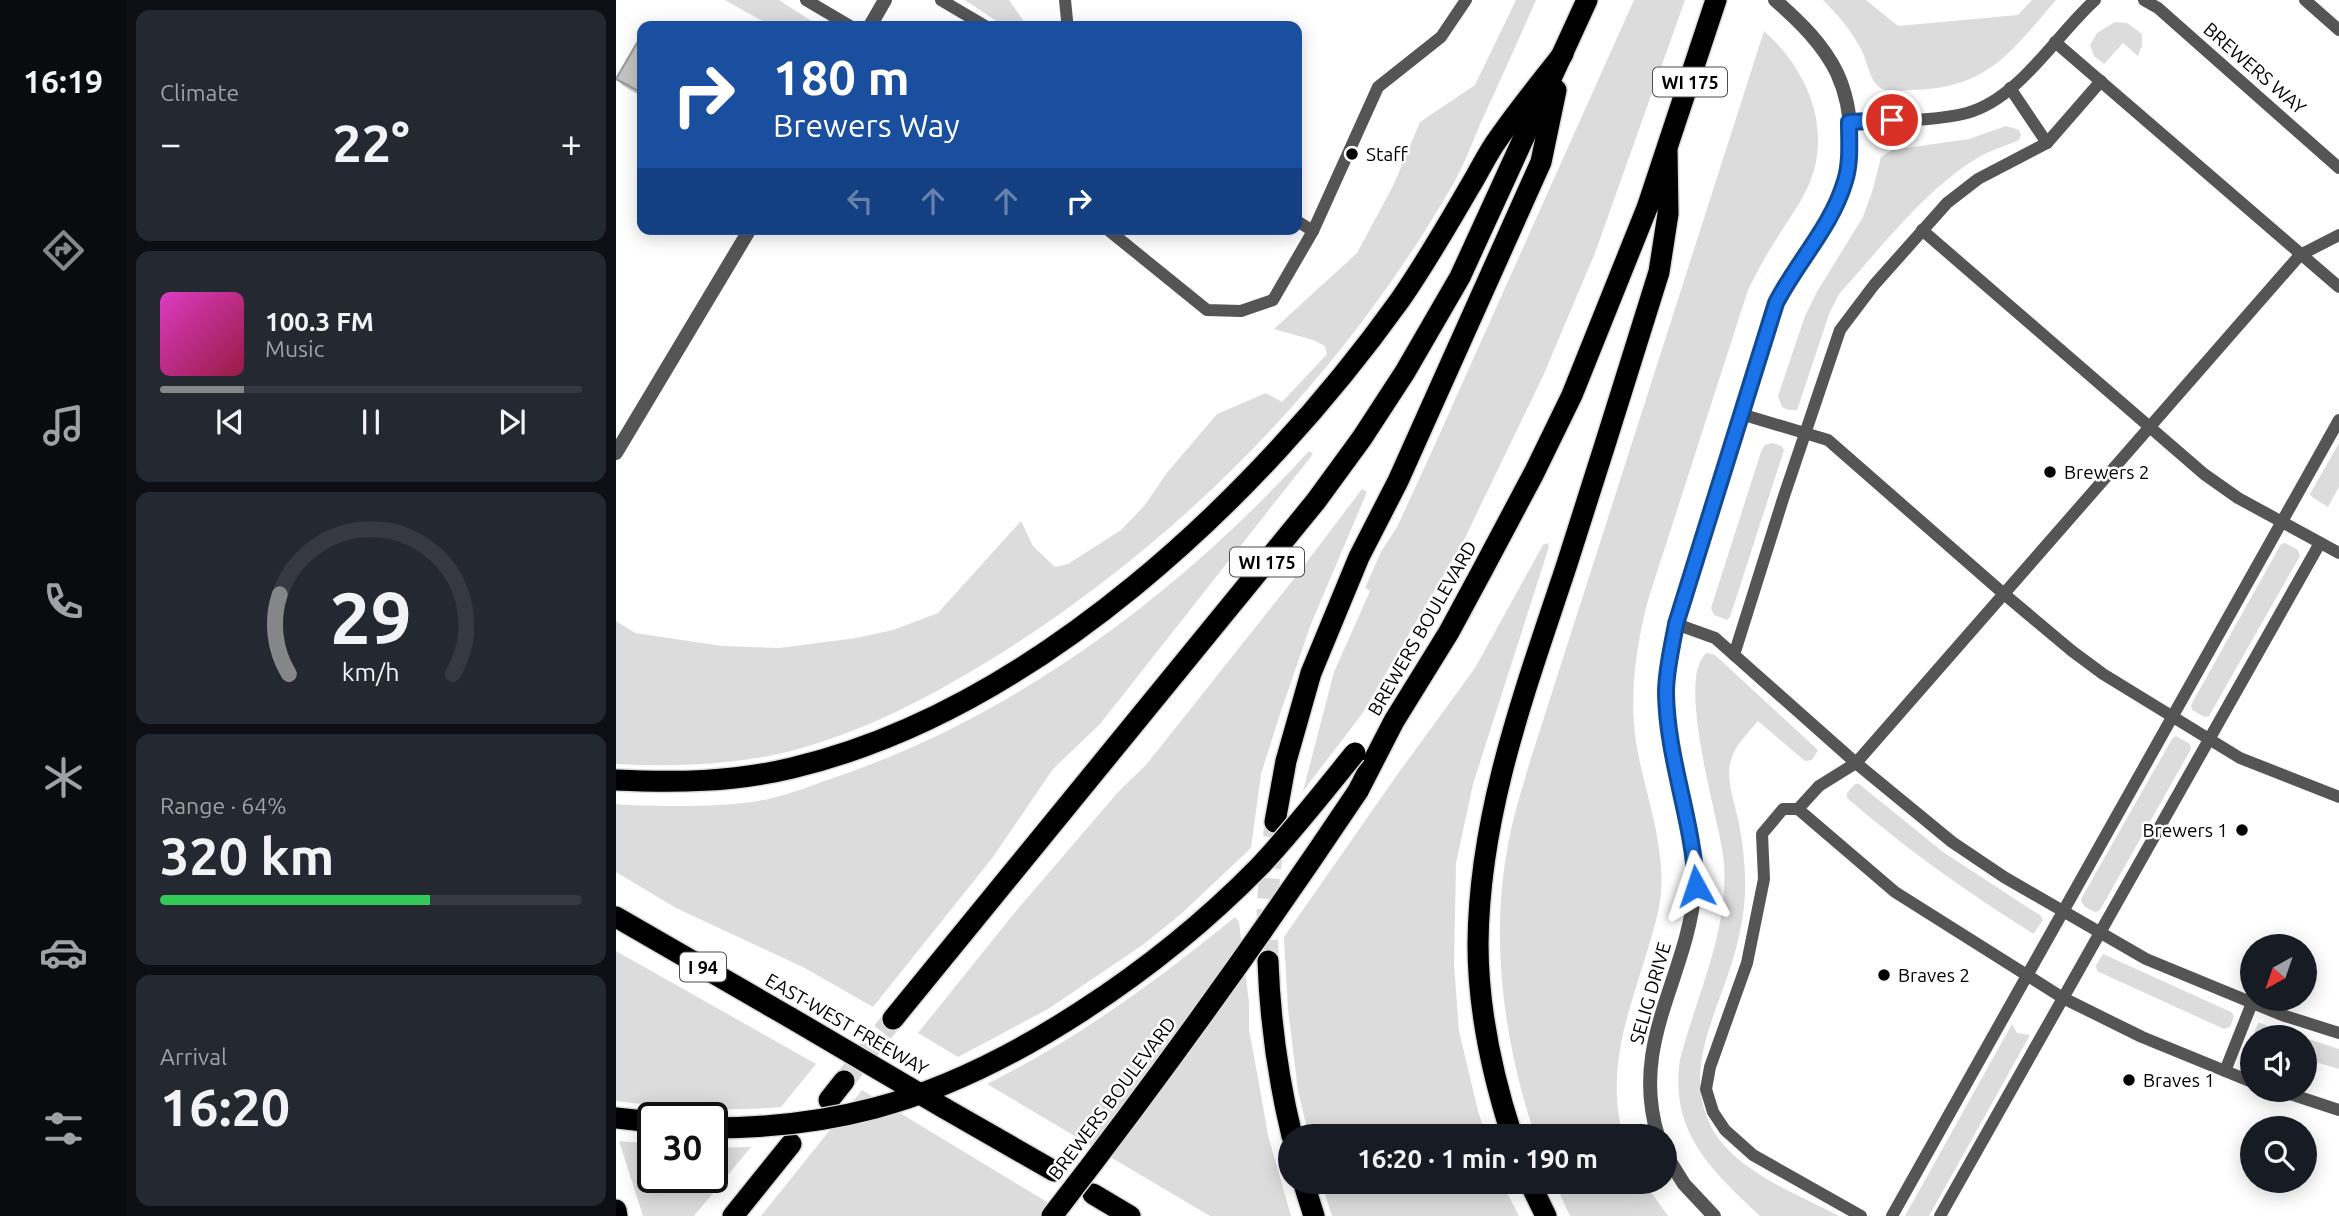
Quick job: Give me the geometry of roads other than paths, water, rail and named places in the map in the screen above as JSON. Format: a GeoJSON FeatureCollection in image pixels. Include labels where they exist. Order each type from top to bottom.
{"type":"FeatureCollection","features":[{"type":"Feature","properties":{"kind":"highway","name":"WI 175"},"geometry":{"type":"LineString","coordinates":[[893,1019],[1316,501],[1362,438],[1405,372],[1460,276],[1587,0]]}},
{"type":"Feature","properties":{"kind":"highway","name":"BREWERS BOULEVARD"},"geometry":{"type":"LineString","coordinates":[[1052,1216],[1180,1047],[1292,889],[1358,790],[1394,721],[1450,632],[1572,395],[1622,274],[1667,151],[1714,6]]}},
{"type":"Feature","properties":{"kind":"highway"},"geometry":{"type":"LineString","coordinates":[[616,780],[657,782],[746,777],[838,755],[886,737],[974,695],[1059,641],[1113,602],[1154,570],[1225,506],[1323,398],[1400,300],[1497,140],[1563,54]]}},
{"type":"Feature","properties":{"kind":"highway"},"geometry":{"type":"LineString","coordinates":[[1275,822],[1286,761],[1311,673],[1354,567],[1398,481],[1541,162],[1563,54]]}},
{"type":"Feature","properties":{"kind":"highway"},"geometry":{"type":"LineString","coordinates":[[1509,1124],[1489,1053],[1481,999],[1478,945],[1485,854],[1509,745],[1660,272],[1668,214],[1667,151]]}},
{"type":"Feature","properties":{"kind":"highway"},"geometry":{"type":"LineString","coordinates":[[728,1127],[785,1125],[875,1108],[915,1096],[955,1079],[1034,1039],[1102,997],[1150,963],[1213,910],[1260,866],[1355,753],[1394,721]]}},
{"type":"Feature","properties":{"kind":"highway","name":"EAST-WEST FREEWAY"},"geometry":{"type":"LineString","coordinates":[[616,917],[1054,1171]]}},
{"type":"Feature","properties":{"kind":"highway"},"geometry":{"type":"LineString","coordinates":[[1268,961],[1269,1004],[1275,1052],[1290,1124]]}},
{"type":"Feature","properties":{"kind":"highway"},"geometry":{"type":"LineString","coordinates":[[829,1100],[844,1081]]}},
{"type":"Feature","properties":{"kind":"highway"},"geometry":{"type":"LineString","coordinates":[[616,1118],[637,1120]]}},
{"type":"Feature","properties":{"kind":"highway"},"geometry":{"type":"LineString","coordinates":[[733,1216],[791,1144]]}},
{"type":"Feature","properties":{"kind":"highway"},"geometry":{"type":"LineString","coordinates":[[1093,1194],[1130,1216]]}},
{"type":"Feature","properties":{"kind":"highway"},"geometry":{"type":"LineString","coordinates":[[1307,1194],[1312,1211]]}},
{"type":"Feature","properties":{"kind":"highway"},"geometry":{"type":"LineString","coordinates":[[1536,1194],[1545,1216]]}},
{"type":"Feature","properties":{"kind":"highway"},"geometry":{"type":"LineString","coordinates":[[616,1210],[617,1216]]}},
{"type":"Feature","properties":{"kind":"street"},"geometry":{"type":"LineString","coordinates":[[873,21],[885,0]]}},
{"type":"Feature","properties":{"kind":"street","name":"SELIG DRIVE"},"geometry":{"type":"LineString","coordinates":[[1656,1124],[1650,1094],[1651,1056],[1656,1031],[1682,955],[1696,886],[1694,859],[1667,717],[1668,666],[1676,624],[1776,303],[1789,278],[1829,220],[1846,181],[1849,160],[1849,122],[1837,74],[1808,32],[1775,0]]}},
{"type":"Feature","properties":{"kind":"street"},"geometry":{"type":"LineString","coordinates":[[616,453],[746,235]]}},
{"type":"Feature","properties":{"kind":"street"},"geometry":{"type":"LineString","coordinates":[[1677,1173],[1714,1216]]}},
{"type":"Feature","properties":{"kind":"lane"},"geometry":{"type":"LineString","coordinates":[[806,0],[842,21]]}},
{"type":"Feature","properties":{"kind":"lane"},"geometry":{"type":"LineString","coordinates":[[941,0],[977,21]]}},
{"type":"Feature","properties":{"kind":"lane"},"geometry":{"type":"LineString","coordinates":[[1065,0],[1066,21]]}},
{"type":"Feature","properties":{"kind":"lane"},"geometry":{"type":"LineString","coordinates":[[1114,235],[1207,310],[1241,311],[1273,300],[1313,231],[1378,87],[1441,37],[1466,0]]}},
{"type":"Feature","properties":{"kind":"lane"},"geometry":{"type":"LineString","coordinates":[[1849,122],[1937,117],[1968,113],[1985,105],[2031,69],[2078,15],[2095,0]]}},
{"type":"Feature","properties":{"kind":"lane","name":"BREWERS WAY"},"geometry":{"type":"LineString","coordinates":[[2144,0],[2158,8],[2339,168]]}},
{"type":"Feature","properties":{"kind":"lane"},"geometry":{"type":"LineString","coordinates":[[2305,0],[2339,30]]}},
{"type":"Feature","properties":{"kind":"lane"},"geometry":{"type":"LineString","coordinates":[[2055,42],[2339,287]]}},
{"type":"Feature","properties":{"kind":"lane"},"geometry":{"type":"LineString","coordinates":[[1734,655],[1840,330],[1874,285],[1947,202],[1978,179],[2047,143],[2101,81]]}},
{"type":"Feature","properties":{"kind":"lane"},"geometry":{"type":"LineString","coordinates":[[2010,88],[2047,143]]}},
{"type":"Feature","properties":{"kind":"lane"},"geometry":{"type":"LineString","coordinates":[[1302,224],[1313,231]]}},
{"type":"Feature","properties":{"kind":"lane"},"geometry":{"type":"LineString","coordinates":[[1922,230],[2204,474],[2238,498],[2339,553]]}},
{"type":"Feature","properties":{"kind":"lane"},"geometry":{"type":"LineString","coordinates":[[1861,1216],[1753,1155],[1725,1130],[1713,1112],[1706,1088],[1710,1067],[1747,962],[1764,879],[1762,834],[1783,810],[1798,809],[1819,786],[1856,763],[2300,255],[2339,235]]}},
{"type":"Feature","properties":{"kind":"lane"},"geometry":{"type":"LineString","coordinates":[[1741,414],[1828,440],[2082,659],[2172,718],[2241,758],[2339,797]]}},
{"type":"Feature","properties":{"kind":"lane"},"geometry":{"type":"LineString","coordinates":[[1892,1216],[2339,420]]}},
{"type":"Feature","properties":{"kind":"lane"},"geometry":{"type":"LineString","coordinates":[[1940,1216],[2320,543]]}},
{"type":"Feature","properties":{"kind":"lane"},"geometry":{"type":"LineString","coordinates":[[1676,624],[1715,638],[1856,763],[1952,842],[2063,912],[2146,959],[2240,998]]}},
{"type":"Feature","properties":{"kind":"lane"},"geometry":{"type":"LineString","coordinates":[[1798,809],[1895,892],[2026,976],[2141,1037],[2240,1077]]}},
{"type":"Feature","properties":{"kind":"lane"},"geometry":{"type":"LineString","coordinates":[[2225,1071],[2248,1012]]}},
{"type":"Feature","properties":{"kind":"lane"},"geometry":{"type":"LineString","coordinates":[[2274,1012],[2339,1033]]}},
{"type":"Feature","properties":{"kind":"lane"},"geometry":{"type":"LineString","coordinates":[[2315,1102],[2339,1110]]}},
{"type":"Feature","properties":{"kind":"tunnel"},"geometry":{"type":"LineString","coordinates":[[1268,961],[1267,905],[1275,822]]}},
{"type":"Feature","properties":{"kind":"tunnel"},"geometry":{"type":"LineString","coordinates":[[844,1081],[893,1019]]}},
{"type":"Feature","properties":{"kind":"place","name":"Staff"},"geometry":{"type":"Point","coordinates":[1352,154]}},
{"type":"Feature","properties":{"kind":"place","name":"Brewers 2"},"geometry":{"type":"Point","coordinates":[2050,472]}},
{"type":"Feature","properties":{"kind":"place","name":"Brewers 1"},"geometry":{"type":"Point","coordinates":[2242,830]}},
{"type":"Feature","properties":{"kind":"place","name":"Braves 2"},"geometry":{"type":"Point","coordinates":[1884,975]}},
{"type":"Feature","properties":{"kind":"place","name":"Braves 1"},"geometry":{"type":"Point","coordinates":[2129,1080]}}]}
